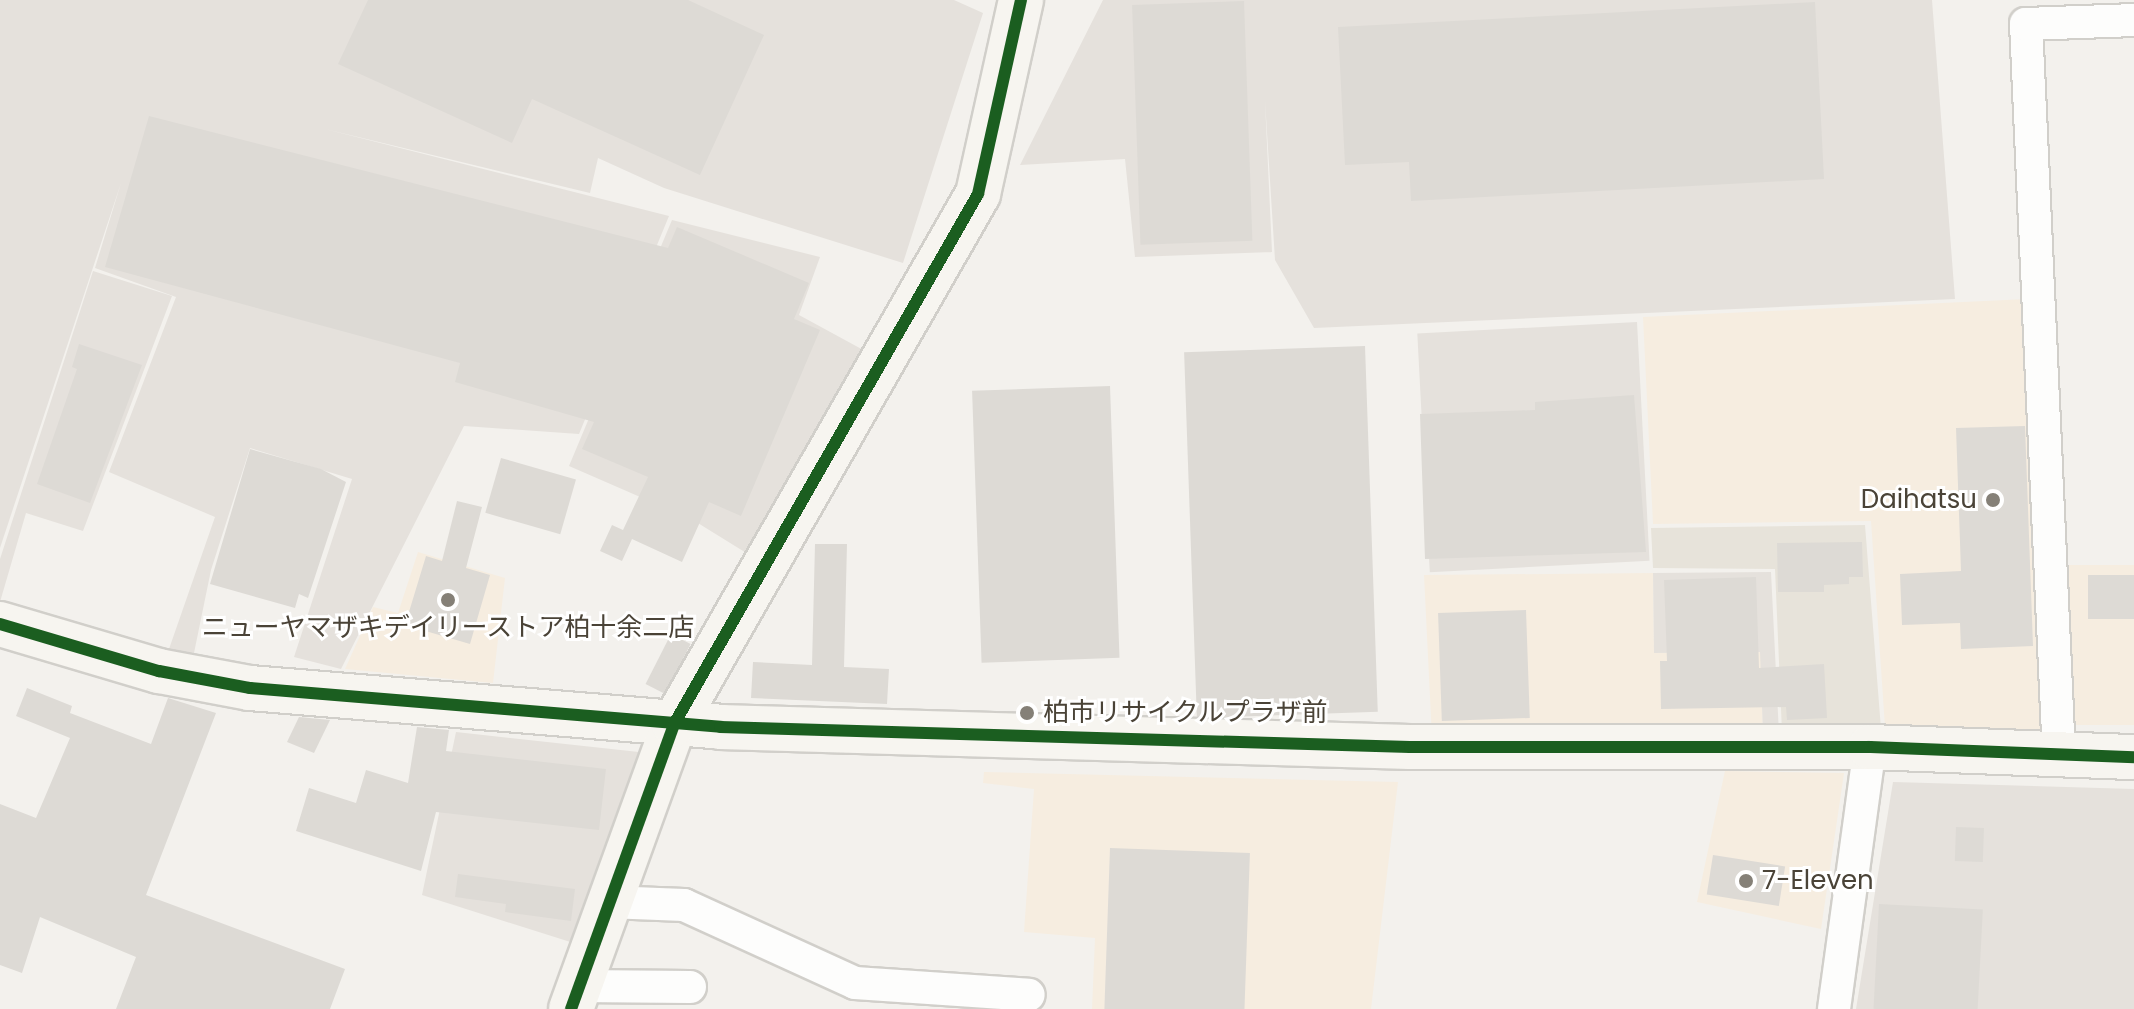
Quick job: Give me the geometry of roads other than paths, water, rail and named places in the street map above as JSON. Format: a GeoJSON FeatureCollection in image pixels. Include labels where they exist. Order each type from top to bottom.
{"type":"FeatureCollection","features":[{"type":"Feature","properties":{"kind":"street"},"geometry":{"type":"LineString","coordinates":[[690,987],[575,997],[674,724],[978,194],[1021,0]]}},
{"type":"Feature","properties":{"kind":"street"},"geometry":{"type":"LineString","coordinates":[[2059,756],[2026,24],[2134,20]]}},
{"type":"Feature","properties":{"kind":"street"},"geometry":{"type":"LineString","coordinates":[[0,624],[159,671],[250,688],[674,724],[1410,747],[1870,747],[2134,757]]}},
{"type":"Feature","properties":{"kind":"street"},"geometry":{"type":"LineString","coordinates":[[1834,1009],[1870,747]]}},
{"type":"Feature","properties":{"kind":"street"},"geometry":{"type":"LineString","coordinates":[[608,902],[684,905],[855,983],[1029,995]]}},
{"type":"Feature","properties":{"kind":"place","name":"Daihatsu"},"geometry":{"type":"Point","coordinates":[1993,500]}},
{"type":"Feature","properties":{"kind":"place","name":"ニューヤマザキデイリーストア柏十余二店"},"geometry":{"type":"Point","coordinates":[448,600]}},
{"type":"Feature","properties":{"kind":"place","name":"柏市リサイクルプラザ前"},"geometry":{"type":"Point","coordinates":[1027,713]}},
{"type":"Feature","properties":{"kind":"place","name":"7-Eleven"},"geometry":{"type":"Point","coordinates":[1746,881]}}]}
